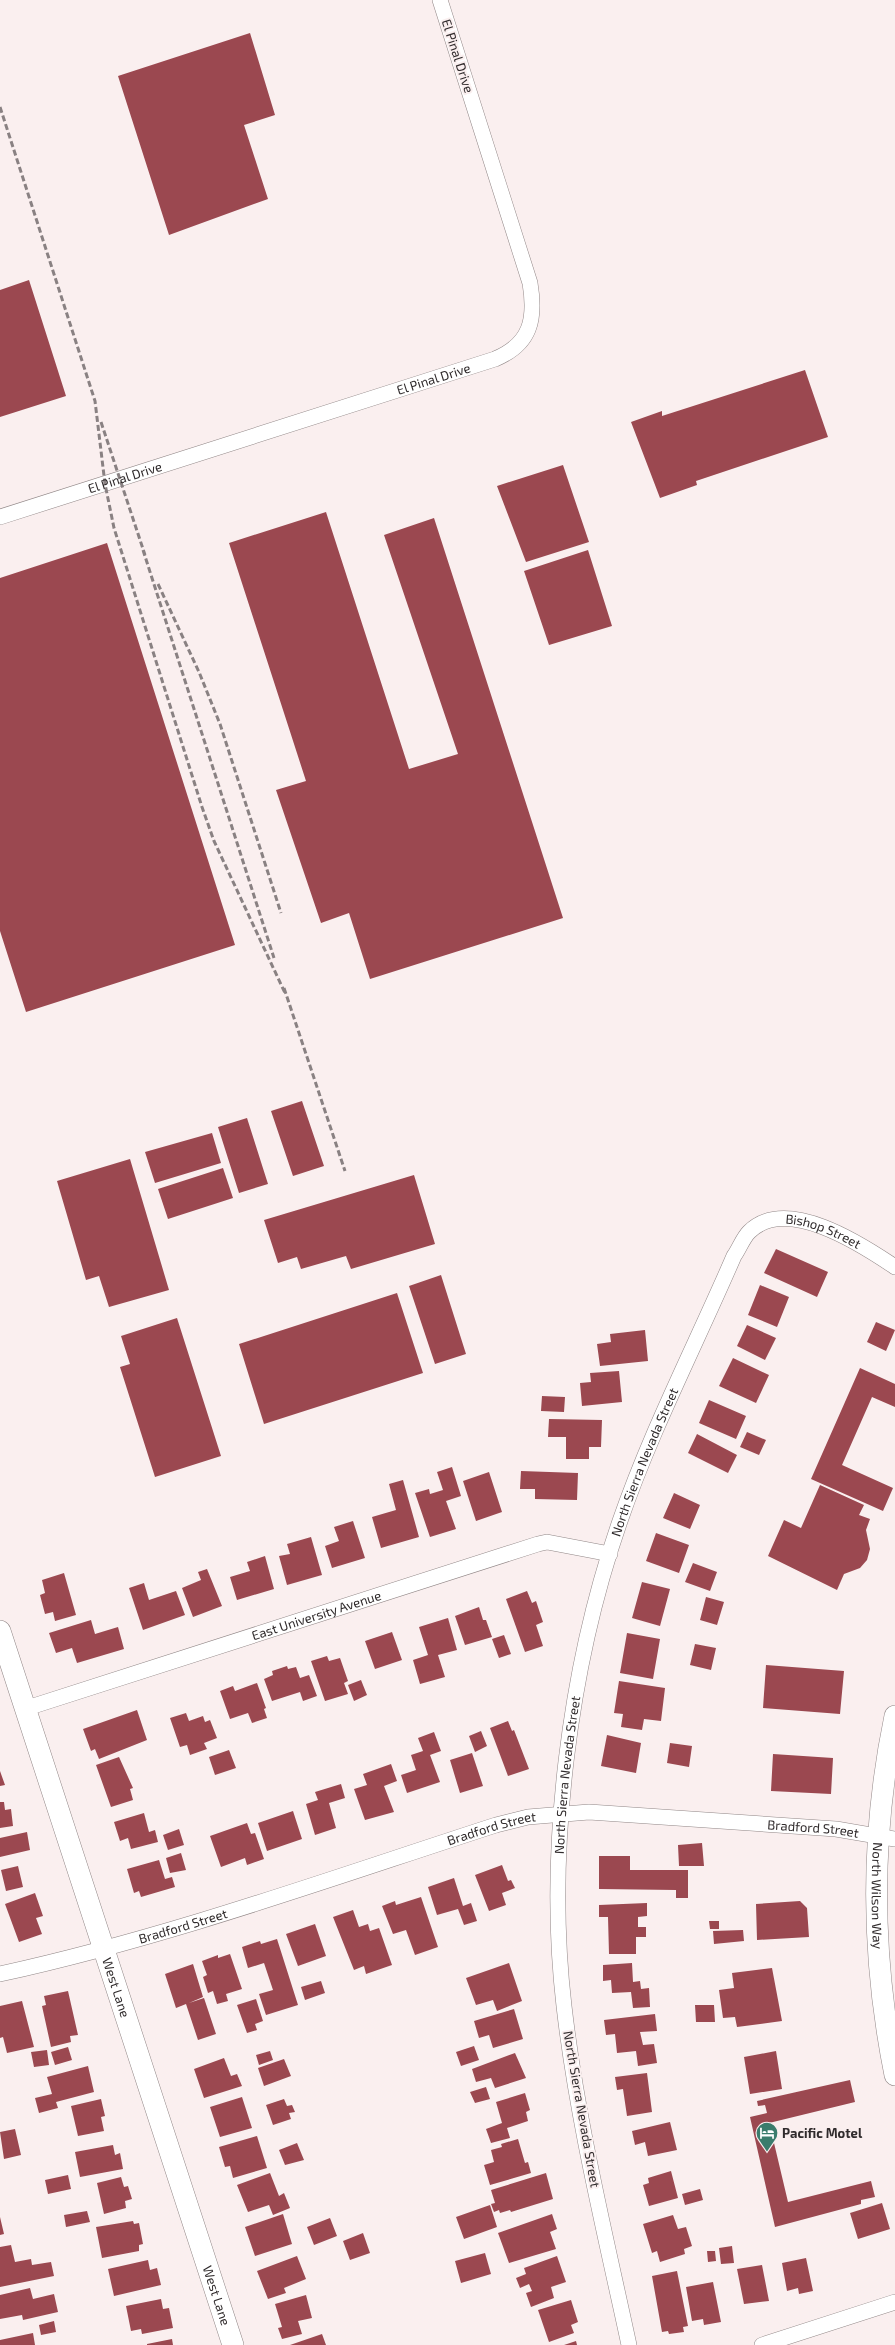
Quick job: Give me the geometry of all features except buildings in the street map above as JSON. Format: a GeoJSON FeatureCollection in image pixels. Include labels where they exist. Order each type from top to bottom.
{"type":"FeatureCollection","features":[{"type":"Feature","properties":{"kind":"main road","name":"West Lane"},"geometry":{"type":"LineString","coordinates":[[0,1631],[24,1709],[233,2345]]}},
{"type":"Feature","properties":{"kind":"main road","name":"North Wilson Way"},"geometry":{"type":"LineString","coordinates":[[895,1716],[883,1790],[887,1838],[875,1870],[876,1940],[883,2006],[895,2076]]}},
{"type":"Feature","properties":{"kind":"street","name":"El Pinal Drive"},"geometry":{"type":"LineString","coordinates":[[0,517],[495,359],[520,343],[530,326],[534,305],[530,283],[440,0]]}},
{"type":"Feature","properties":{"kind":"street","name":"Bishop Street"},"geometry":{"type":"LineString","coordinates":[[749,1232],[766,1222],[790,1218],[811,1223],[851,1240],[895,1266]]}},
{"type":"Feature","properties":{"kind":"street","name":"North Sierra Nevada Street"},"geometry":{"type":"LineString","coordinates":[[629,2345],[573,2077],[564,2011],[559,1937],[559,1849],[561,1814],[573,1715],[590,1627],[620,1521],[648,1450],[734,1256],[749,1232]]}},
{"type":"Feature","properties":{"kind":"street","name":"East University Avenue"},"geometry":{"type":"LineString","coordinates":[[24,1709],[538,1544],[554,1543],[610,1554]]}},
{"type":"Feature","properties":{"kind":"street","name":"Bradford Street"},"geometry":{"type":"LineString","coordinates":[[0,1974],[104,1949],[168,1930],[496,1825],[528,1817],[589,1812],[828,1829],[887,1838]]}},
{"type":"Feature","properties":{"kind":"street"},"geometry":{"type":"LineString","coordinates":[[762,2345],[895,2302]]}},
{"type":"Feature","properties":{"kind":"railway"},"geometry":{"type":"LineString","coordinates":[[0,107],[95,401],[105,484],[114,528],[202,807],[214,841],[285,993]]}},
{"type":"Feature","properties":{"kind":"railway"},"geometry":{"type":"LineString","coordinates":[[101,422],[145,555]]}},
{"type":"Feature","properties":{"kind":"railway"},"geometry":{"type":"LineString","coordinates":[[143,550],[274,958]]}},
{"type":"Feature","properties":{"kind":"railway"},"geometry":{"type":"LineString","coordinates":[[158,584],[199,672],[220,724],[281,913]]}},
{"type":"Feature","properties":{"kind":"railway"},"geometry":{"type":"LineString","coordinates":[[284,988],[345,1171]]}},
{"type":"Feature","properties":{"kind":"place","name":"Pacific Motel"},"geometry":{"type":"Point","coordinates":[767,2152]}}]}
